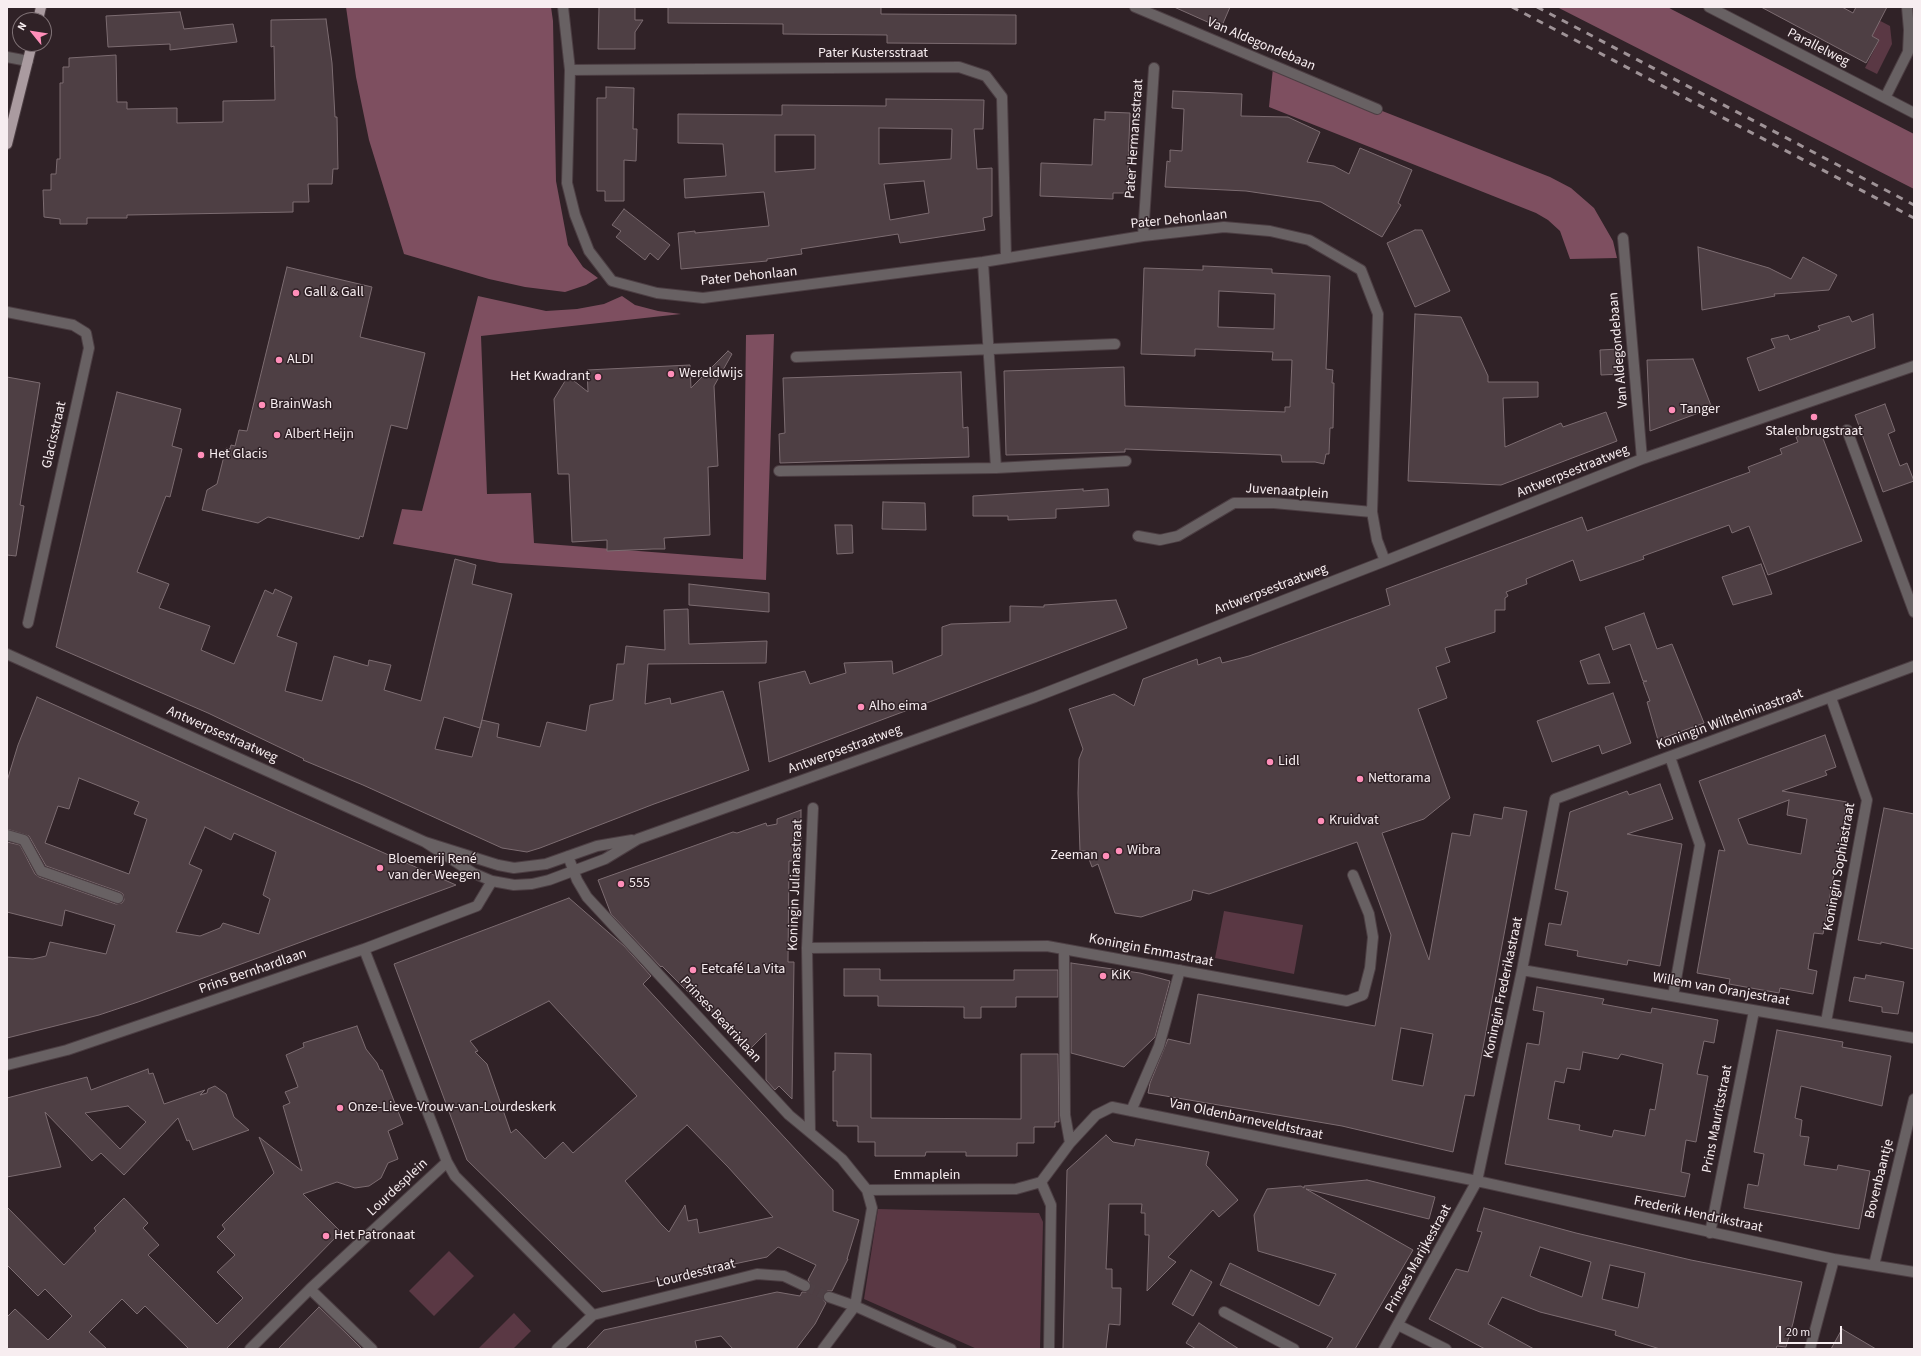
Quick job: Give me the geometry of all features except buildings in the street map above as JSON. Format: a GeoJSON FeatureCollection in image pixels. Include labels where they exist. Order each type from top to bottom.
{"type":"FeatureCollection","features":[{"type":"Feature","properties":{"kind":"main road"},"geometry":{"type":"LineString","coordinates":[[7,144],[30,52]]}},
{"type":"Feature","properties":{"kind":"street","name":"Pater Dehonlaan"},"geometry":{"type":"LineString","coordinates":[[563,7],[570,70],[567,183],[575,215],[589,251],[612,281],[657,294],[703,298],[983,262],[1143,236],[1224,227],[1270,231],[1309,240],[1361,270],[1378,314],[1372,512],[1377,540],[1385,561]]}},
{"type":"Feature","properties":{"kind":"street","name":"Van Aldegondebaan"},"geometry":{"type":"LineString","coordinates":[[1135,7],[1376,109]]}},
{"type":"Feature","properties":{"kind":"street","name":"Parallelweg"},"geometry":{"type":"LineString","coordinates":[[1709,7],[1914,113]]}},
{"type":"Feature","properties":{"kind":"street"},"geometry":{"type":"LineString","coordinates":[[1885,98],[1908,52],[1909,30],[1907,7]]}},
{"type":"Feature","properties":{"kind":"street"},"geometry":{"type":"LineString","coordinates":[[7,57],[28,61]]}},
{"type":"Feature","properties":{"kind":"street","name":"Pater Kustersstraat"},"geometry":{"type":"LineString","coordinates":[[570,70],[959,67],[986,76],[1002,97],[1006,258]]}},
{"type":"Feature","properties":{"kind":"street","name":"Pater Hermansstraat"},"geometry":{"type":"LineString","coordinates":[[1143,236],[1154,68]]}},
{"type":"Feature","properties":{"kind":"street","name":"Van Aldegondebaan"},"geometry":{"type":"LineString","coordinates":[[1623,238],[1642,459]]}},
{"type":"Feature","properties":{"kind":"street"},"geometry":{"type":"LineString","coordinates":[[983,262],[996,468]]}},
{"type":"Feature","properties":{"kind":"street","name":"Glacisstraat"},"geometry":{"type":"LineString","coordinates":[[7,312],[73,326],[86,333],[89,348],[28,623]]}},
{"type":"Feature","properties":{"kind":"street"},"geometry":{"type":"LineString","coordinates":[[796,357],[1115,344]]}},
{"type":"Feature","properties":{"kind":"street","name":"Antwerpsestraatweg"},"geometry":{"type":"LineString","coordinates":[[7,654],[425,842],[514,868],[546,864],[597,846],[638,839],[1035,697],[1642,459],[1914,366]]}},
{"type":"Feature","properties":{"kind":"street"},"geometry":{"type":"LineString","coordinates":[[1847,430],[1914,612]]}},
{"type":"Feature","properties":{"kind":"street"},"geometry":{"type":"LineString","coordinates":[[779,471],[996,468],[1126,461]]}},
{"type":"Feature","properties":{"kind":"street","name":"Juvenaatplein"},"geometry":{"type":"LineString","coordinates":[[1138,536],[1160,540],[1178,536],[1234,503],[1274,503],[1372,512]]}},
{"type":"Feature","properties":{"kind":"street","name":"Koningin Wilhelminastraat"},"geometry":{"type":"LineString","coordinates":[[1555,799],[1670,758],[1914,666]]}},
{"type":"Feature","properties":{"kind":"street","name":"Koningin Sophiastraat"},"geometry":{"type":"LineString","coordinates":[[1826,1022],[1867,800],[1831,698]]}},
{"type":"Feature","properties":{"kind":"street"},"geometry":{"type":"LineString","coordinates":[[1670,758],[1700,844],[1673,996]]}},
{"type":"Feature","properties":{"kind":"street","name":"Koningin Frederikastraat"},"geometry":{"type":"LineString","coordinates":[[1477,1181],[1522,970],[1555,799]]}},
{"type":"Feature","properties":{"kind":"street","name":"Koningin Julianastraat"},"geometry":{"type":"LineString","coordinates":[[810,1131],[807,948],[813,808]]}},
{"type":"Feature","properties":{"kind":"street"},"geometry":{"type":"LineString","coordinates":[[7,835],[24,840],[41,871],[118,898]]}},
{"type":"Feature","properties":{"kind":"street","name":"Antwerpsestraatweg"},"geometry":{"type":"LineString","coordinates":[[425,842],[473,873],[492,881],[514,885],[532,884],[549,880],[574,871],[605,859],[638,839]]}},
{"type":"Feature","properties":{"kind":"street","name":"Prinses Beatrixlaan"},"geometry":{"type":"LineString","coordinates":[[568,856],[587,897],[789,1115],[842,1159],[867,1190]]}},
{"type":"Feature","properties":{"kind":"street","name":"Koningin Emmastraat"},"geometry":{"type":"LineString","coordinates":[[807,948],[1047,946],[1347,1001],[1363,995],[1370,968],[1373,936],[1369,914],[1353,875]]}},
{"type":"Feature","properties":{"kind":"street","name":"Prins Bernhardlaan"},"geometry":{"type":"LineString","coordinates":[[7,1065],[67,1050],[364,949],[477,906],[492,881]]}},
{"type":"Feature","properties":{"kind":"street"},"geometry":{"type":"LineString","coordinates":[[1064,948],[1065,1115],[1070,1143]]}},
{"type":"Feature","properties":{"kind":"street"},"geometry":{"type":"LineString","coordinates":[[364,949],[447,1162]]}},
{"type":"Feature","properties":{"kind":"street"},"geometry":{"type":"LineString","coordinates":[[1131,1110],[1159,1046],[1180,970]]}},
{"type":"Feature","properties":{"kind":"street","name":"Willem van Oranjestraat"},"geometry":{"type":"LineString","coordinates":[[1522,970],[1914,1038]]}},
{"type":"Feature","properties":{"kind":"street","name":"Prins Mauritsstraat"},"geometry":{"type":"LineString","coordinates":[[1710,1232],[1754,1010]]}},
{"type":"Feature","properties":{"kind":"street","name":"Bovenbaantje"},"geometry":{"type":"LineString","coordinates":[[1874,1265],[1914,1099]]}},
{"type":"Feature","properties":{"kind":"street","name":"Van Oldenbarneveldtstraat"},"geometry":{"type":"LineString","coordinates":[[1041,1182],[1070,1143],[1096,1115],[1112,1107],[1477,1181]]}},
{"type":"Feature","properties":{"kind":"street","name":"Lourdesplein"},"geometry":{"type":"LineString","coordinates":[[250,1349],[310,1289],[447,1162],[455,1176],[593,1315]]}},
{"type":"Feature","properties":{"kind":"street","name":"Frederik Hendrikstraat"},"geometry":{"type":"LineString","coordinates":[[1477,1181],[1834,1259],[1914,1272]]}},
{"type":"Feature","properties":{"kind":"street","name":"Prinses Marijkestraat"},"geometry":{"type":"LineString","coordinates":[[1384,1349],[1477,1181]]}},
{"type":"Feature","properties":{"kind":"street"},"geometry":{"type":"LineString","coordinates":[[1041,1182],[1050,1205],[1049,1349]]}},
{"type":"Feature","properties":{"kind":"street","name":"Emmaplein"},"geometry":{"type":"LineString","coordinates":[[867,1190],[1016,1189],[1041,1182]]}},
{"type":"Feature","properties":{"kind":"street"},"geometry":{"type":"LineString","coordinates":[[823,1349],[855,1306],[872,1208],[867,1190]]}},
{"type":"Feature","properties":{"kind":"street"},"geometry":{"type":"LineString","coordinates":[[1810,1349],[1834,1259]]}},
{"type":"Feature","properties":{"kind":"street","name":"Lourdesstraat"},"geometry":{"type":"LineString","coordinates":[[593,1315],[758,1274],[784,1276],[805,1286]]}},
{"type":"Feature","properties":{"kind":"street"},"geometry":{"type":"LineString","coordinates":[[310,1289],[372,1349]]}},
{"type":"Feature","properties":{"kind":"street"},"geometry":{"type":"LineString","coordinates":[[829,1297],[855,1306],[951,1349]]}},
{"type":"Feature","properties":{"kind":"street"},"geometry":{"type":"LineString","coordinates":[[1224,1312],[1294,1349]]}},
{"type":"Feature","properties":{"kind":"street"},"geometry":{"type":"LineString","coordinates":[[557,1349],[593,1315]]}},
{"type":"Feature","properties":{"kind":"street"},"geometry":{"type":"LineString","coordinates":[[1398,1324],[1446,1349]]}},
{"type":"Feature","properties":{"kind":"shaded area"},"geometry":{"type":"Polygon","coordinates":[[[346,7],[551,7],[553,21],[556,181],[568,245],[583,267],[598,278],[586,285],[565,292],[525,287],[489,279],[404,254],[369,140],[356,77],[346,7]]]}},
{"type":"Feature","properties":{"kind":"shaded area"},"geometry":{"type":"Polygon","coordinates":[[[1557,7],[1668,7],[1914,134],[1914,189],[1557,7]]]}},
{"type":"Feature","properties":{"kind":"shaded area"},"geometry":{"type":"Polygon","coordinates":[[[1869,15],[1890,26],[1892,44],[1877,74],[1865,68],[1879,40],[1872,36],[1877,25],[1869,15]]]}},
{"type":"Feature","properties":{"kind":"shaded area"},"geometry":{"type":"Polygon","coordinates":[[[1273,68],[1550,177],[1571,188],[1594,208],[1613,241],[1617,258],[1570,259],[1560,231],[1548,220],[1536,213],[1269,107],[1273,68]]]}},
{"type":"Feature","properties":{"kind":"shaded area"},"geometry":{"type":"Polygon","coordinates":[[[478,296],[546,311],[577,309],[604,304],[622,296],[635,305],[658,311],[681,314],[481,336],[487,494],[531,493],[534,543],[743,559],[746,335],[774,334],[766,580],[500,563],[393,544],[402,509],[422,511],[478,296]]]}},
{"type":"Feature","properties":{"kind":"shaded area"},"geometry":{"type":"Polygon","coordinates":[[[1224,911],[1303,925],[1294,974],[1215,958],[1224,911]]]}},
{"type":"Feature","properties":{"kind":"shaded area"},"geometry":{"type":"Polygon","coordinates":[[[878,1209],[1039,1213],[1043,1222],[1040,1349],[977,1349],[864,1299],[878,1209]]]}},
{"type":"Feature","properties":{"kind":"shaded area"},"geometry":{"type":"Polygon","coordinates":[[[449,1251],[474,1276],[434,1316],[409,1291],[449,1251]]]}},
{"type":"Feature","properties":{"kind":"shaded area"},"geometry":{"type":"Polygon","coordinates":[[[514,1313],[531,1331],[513,1349],[478,1349],[514,1313]]]}},
{"type":"Feature","properties":{"kind":"tunnel"},"geometry":{"type":"LineString","coordinates":[[805,1286],[829,1297]]}},
{"type":"Feature","properties":{"kind":"railway"},"geometry":{"type":"LineString","coordinates":[[1512,7],[1914,218]]}},
{"type":"Feature","properties":{"kind":"railway"},"geometry":{"type":"LineString","coordinates":[[1537,7],[1914,205]]}},
{"type":"Feature","properties":{"kind":"place","name":"Gall & Gall"},"geometry":{"type":"Point","coordinates":[296,293]}},
{"type":"Feature","properties":{"kind":"place","name":"ALDI"},"geometry":{"type":"Point","coordinates":[279,360]}},
{"type":"Feature","properties":{"kind":"place","name":"Wereldwijs"},"geometry":{"type":"Point","coordinates":[671,374]}},
{"type":"Feature","properties":{"kind":"place","name":"Het Kwadrant"},"geometry":{"type":"Point","coordinates":[598,377]}},
{"type":"Feature","properties":{"kind":"place","name":"BrainWash"},"geometry":{"type":"Point","coordinates":[262,405]}},
{"type":"Feature","properties":{"kind":"place","name":"Tanger"},"geometry":{"type":"Point","coordinates":[1672,410]}},
{"type":"Feature","properties":{"kind":"place","name":"Stalenbrugstraat"},"geometry":{"type":"Point","coordinates":[1814,417]}},
{"type":"Feature","properties":{"kind":"place","name":"Albert Heijn"},"geometry":{"type":"Point","coordinates":[277,435]}},
{"type":"Feature","properties":{"kind":"place","name":"Het Glacis"},"geometry":{"type":"Point","coordinates":[201,455]}},
{"type":"Feature","properties":{"kind":"place","name":"Alho eima"},"geometry":{"type":"Point","coordinates":[861,707]}},
{"type":"Feature","properties":{"kind":"place","name":"Lidl"},"geometry":{"type":"Point","coordinates":[1270,762]}},
{"type":"Feature","properties":{"kind":"place","name":"Nettorama"},"geometry":{"type":"Point","coordinates":[1360,779]}},
{"type":"Feature","properties":{"kind":"place","name":"Kruidvat"},"geometry":{"type":"Point","coordinates":[1321,821]}},
{"type":"Feature","properties":{"kind":"place","name":"Wibra"},"geometry":{"type":"Point","coordinates":[1119,851]}},
{"type":"Feature","properties":{"kind":"place","name":"Zeeman"},"geometry":{"type":"Point","coordinates":[1106,856]}},
{"type":"Feature","properties":{"kind":"place","name":"Bloemerij René van der Weegen"},"geometry":{"type":"Point","coordinates":[380,868]}},
{"type":"Feature","properties":{"kind":"place","name":"555"},"geometry":{"type":"Point","coordinates":[621,884]}},
{"type":"Feature","properties":{"kind":"place","name":"Eetcafé La Vita"},"geometry":{"type":"Point","coordinates":[693,970]}},
{"type":"Feature","properties":{"kind":"place","name":"KiK"},"geometry":{"type":"Point","coordinates":[1103,976]}},
{"type":"Feature","properties":{"kind":"place","name":"Onze-Lieve-Vrouw-van-Lourdeskerk"},"geometry":{"type":"Point","coordinates":[340,1108]}},
{"type":"Feature","properties":{"kind":"place","name":"Het Patronaat"},"geometry":{"type":"Point","coordinates":[326,1236]}}]}
